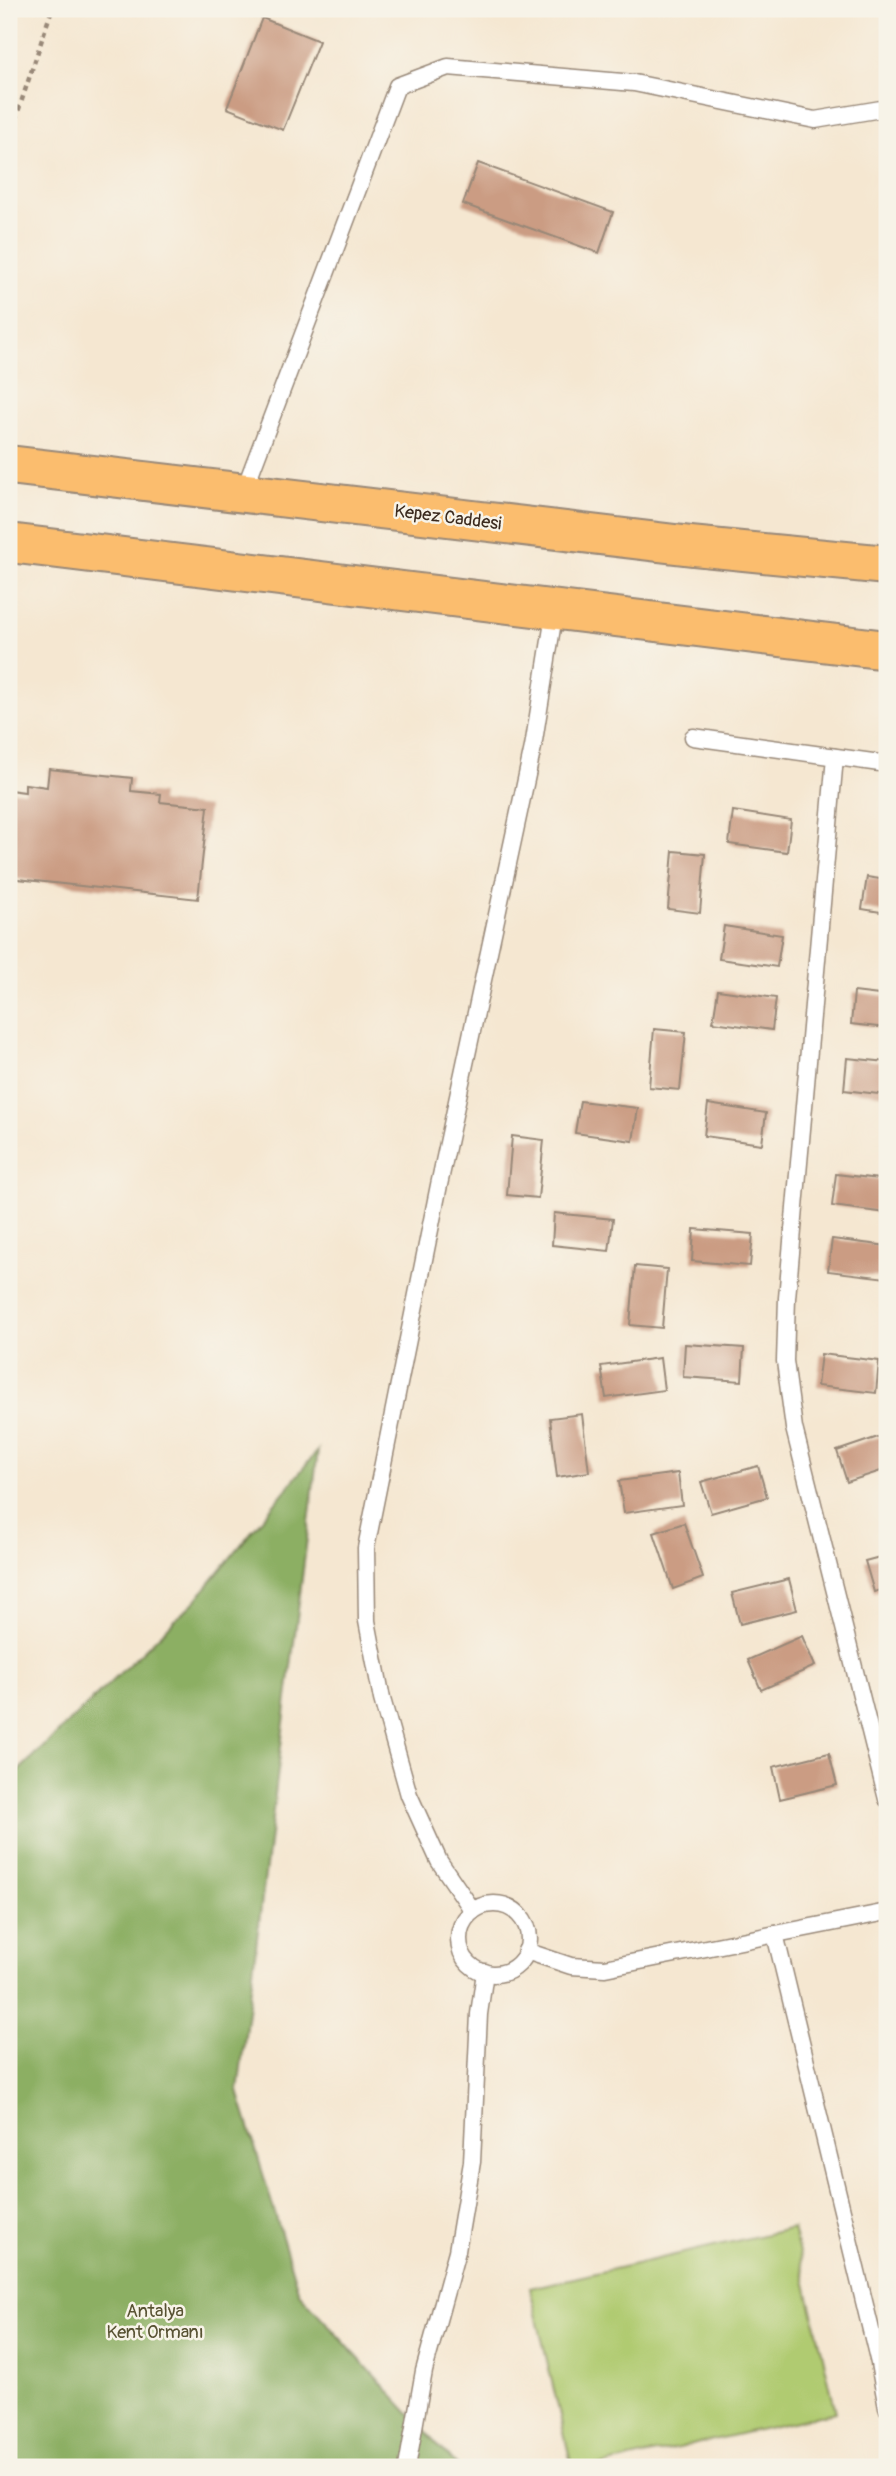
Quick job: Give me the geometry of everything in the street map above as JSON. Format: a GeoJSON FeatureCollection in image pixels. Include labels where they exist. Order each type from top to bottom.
{"type":"FeatureCollection","features":[{"type":"Feature","properties":{"kind":"main road","name":"Kepez Caddesi"},"geometry":{"type":"LineString","coordinates":[[9,465],[692,546],[887,565]]}},
{"type":"Feature","properties":{"kind":"main road"},"geometry":{"type":"LineString","coordinates":[[9,543],[887,650]]}},
{"type":"Feature","properties":{"kind":"lane"},"geometry":{"type":"LineString","coordinates":[[243,493],[397,86],[448,67],[634,83],[815,120],[887,108]]}},
{"type":"Feature","properties":{"kind":"lane"},"geometry":{"type":"LineString","coordinates":[[472,1910],[439,1861],[409,1794],[382,1699],[367,1621],[366,1548],[439,1185],[533,747],[555,609]]}},
{"type":"Feature","properties":{"kind":"lane"},"geometry":{"type":"LineString","coordinates":[[693,737],[887,764]]}},
{"type":"Feature","properties":{"kind":"lane"},"geometry":{"type":"LineString","coordinates":[[835,757],[787,1298],[785,1361],[794,1429],[887,1800]]}},
{"type":"Feature","properties":{"kind":"lane"},"geometry":{"type":"LineString","coordinates":[[484,1905],[509,1907],[520,1915],[526,1926],[529,1938],[526,1951],[520,1962],[510,1970],[485,1972],[473,1967],[464,1957],[459,1945],[459,1933],[472,1910],[484,1905]]}},
{"type":"Feature","properties":{"kind":"lane"},"geometry":{"type":"LineString","coordinates":[[526,1951],[571,1966],[604,1968],[887,1912]]}},
{"type":"Feature","properties":{"kind":"lane"},"geometry":{"type":"LineString","coordinates":[[775,1934],[879,2363],[887,2407]]}},
{"type":"Feature","properties":{"kind":"lane"},"geometry":{"type":"LineString","coordinates":[[407,2467],[424,2371],[457,2251],[472,2162],[480,2014],[485,1972]]}},
{"type":"Feature","properties":{"kind":"path"},"geometry":{"type":"LineString","coordinates":[[9,139],[52,9]]}},
{"type":"Feature","properties":{"kind":"green space","name":"Antalya Kent Ormanı"},"geometry":{"type":"Polygon","coordinates":[[[318,1450],[238,2091],[299,2293],[458,2467],[9,2467],[9,1780],[196,1600],[318,1450]]]}},
{"type":"Feature","properties":{"kind":"green space"},"geometry":{"type":"Polygon","coordinates":[[[793,2228],[836,2412],[595,2467],[572,2467],[530,2288],[793,2228]]]}},
{"type":"Feature","properties":{"kind":"building"},"geometry":{"type":"Polygon","coordinates":[[[262,18],[319,41],[283,130],[227,108],[262,18]]]}},
{"type":"Feature","properties":{"kind":"building"},"geometry":{"type":"Polygon","coordinates":[[[478,163],[613,212],[599,253],[463,204],[478,163]]]}},
{"type":"Feature","properties":{"kind":"building"},"geometry":{"type":"Polygon","coordinates":[[[49,769],[132,778],[131,791],[161,794],[160,802],[208,807],[198,899],[9,878],[9,790],[25,792],[25,784],[47,787],[49,769]]]}},
{"type":"Feature","properties":{"kind":"building"},"geometry":{"type":"Polygon","coordinates":[[[733,811],[791,820],[787,852],[729,844],[733,811]]]}},
{"type":"Feature","properties":{"kind":"building"},"geometry":{"type":"Polygon","coordinates":[[[673,851],[705,854],[700,913],[668,909],[673,851]]]}},
{"type":"Feature","properties":{"kind":"building"},"geometry":{"type":"Polygon","coordinates":[[[867,877],[887,880],[887,913],[862,909],[867,877]]]}},
{"type":"Feature","properties":{"kind":"building"},"geometry":{"type":"Polygon","coordinates":[[[724,926],[782,935],[777,967],[719,959],[724,926]]]}},
{"type":"Feature","properties":{"kind":"building"},"geometry":{"type":"Polygon","coordinates":[[[718,990],[776,998],[772,1030],[713,1022],[718,990]]]}},
{"type":"Feature","properties":{"kind":"building"},"geometry":{"type":"Polygon","coordinates":[[[854,992],[887,996],[887,1028],[851,1024],[854,992]]]}},
{"type":"Feature","properties":{"kind":"building"},"geometry":{"type":"Polygon","coordinates":[[[654,1029],[686,1032],[680,1090],[649,1087],[654,1029]]]}},
{"type":"Feature","properties":{"kind":"building"},"geometry":{"type":"Polygon","coordinates":[[[847,1058],[887,1062],[887,1095],[844,1090],[847,1058]]]}},
{"type":"Feature","properties":{"kind":"building"},"geometry":{"type":"Polygon","coordinates":[[[580,1101],[638,1108],[633,1141],[575,1133],[580,1101]]]}},
{"type":"Feature","properties":{"kind":"building"},"geometry":{"type":"Polygon","coordinates":[[[708,1104],[766,1113],[762,1144],[704,1136],[708,1104]]]}},
{"type":"Feature","properties":{"kind":"building"},"geometry":{"type":"Polygon","coordinates":[[[512,1136],[544,1140],[538,1198],[507,1195],[512,1136]]]}},
{"type":"Feature","properties":{"kind":"building"},"geometry":{"type":"Polygon","coordinates":[[[836,1174],[887,1180],[887,1213],[832,1206],[836,1174]]]}},
{"type":"Feature","properties":{"kind":"building"},"geometry":{"type":"Polygon","coordinates":[[[554,1213],[613,1219],[609,1251],[552,1245],[554,1213]]]}},
{"type":"Feature","properties":{"kind":"building"},"geometry":{"type":"Polygon","coordinates":[[[694,1229],[753,1234],[750,1266],[692,1261],[694,1229]]]}},
{"type":"Feature","properties":{"kind":"building"},"geometry":{"type":"Polygon","coordinates":[[[832,1239],[887,1246],[886,1278],[828,1271],[832,1239]]]}},
{"type":"Feature","properties":{"kind":"building"},"geometry":{"type":"Polygon","coordinates":[[[635,1266],[667,1269],[662,1328],[630,1325],[635,1266]]]}},
{"type":"Feature","properties":{"kind":"building"},"geometry":{"type":"Polygon","coordinates":[[[685,1344],[744,1348],[742,1381],[683,1377],[685,1344]]]}},
{"type":"Feature","properties":{"kind":"building"},"geometry":{"type":"Polygon","coordinates":[[[821,1354],[879,1361],[876,1393],[817,1386],[821,1354]]]}},
{"type":"Feature","properties":{"kind":"building"},"geometry":{"type":"Polygon","coordinates":[[[660,1358],[664,1390],[606,1398],[601,1366],[660,1358]]]}},
{"type":"Feature","properties":{"kind":"building"},"geometry":{"type":"Polygon","coordinates":[[[582,1414],[589,1472],[557,1477],[550,1418],[582,1414]]]}},
{"type":"Feature","properties":{"kind":"building"},"geometry":{"type":"Polygon","coordinates":[[[887,1434],[887,1469],[847,1482],[837,1451],[887,1434]]]}},
{"type":"Feature","properties":{"kind":"building"},"geometry":{"type":"Polygon","coordinates":[[[758,1466],[767,1497],[711,1513],[701,1482],[758,1466]]]}},
{"type":"Feature","properties":{"kind":"building"},"geometry":{"type":"Polygon","coordinates":[[[678,1473],[682,1505],[624,1513],[619,1481],[678,1473]]]}},
{"type":"Feature","properties":{"kind":"building"},"geometry":{"type":"Polygon","coordinates":[[[684,1523],[703,1578],[673,1589],[654,1533],[684,1523]]]}},
{"type":"Feature","properties":{"kind":"building"},"geometry":{"type":"Polygon","coordinates":[[[887,1555],[887,1588],[874,1592],[865,1561],[887,1555]]]}},
{"type":"Feature","properties":{"kind":"building"},"geometry":{"type":"Polygon","coordinates":[[[789,1579],[797,1610],[740,1624],[732,1593],[789,1579]]]}},
{"type":"Feature","properties":{"kind":"building"},"geometry":{"type":"Polygon","coordinates":[[[802,1636],[815,1666],[761,1690],[748,1660],[802,1636]]]}},
{"type":"Feature","properties":{"kind":"building"},"geometry":{"type":"Polygon","coordinates":[[[829,1753],[837,1785],[780,1799],[773,1767],[829,1753]]]}}]}
